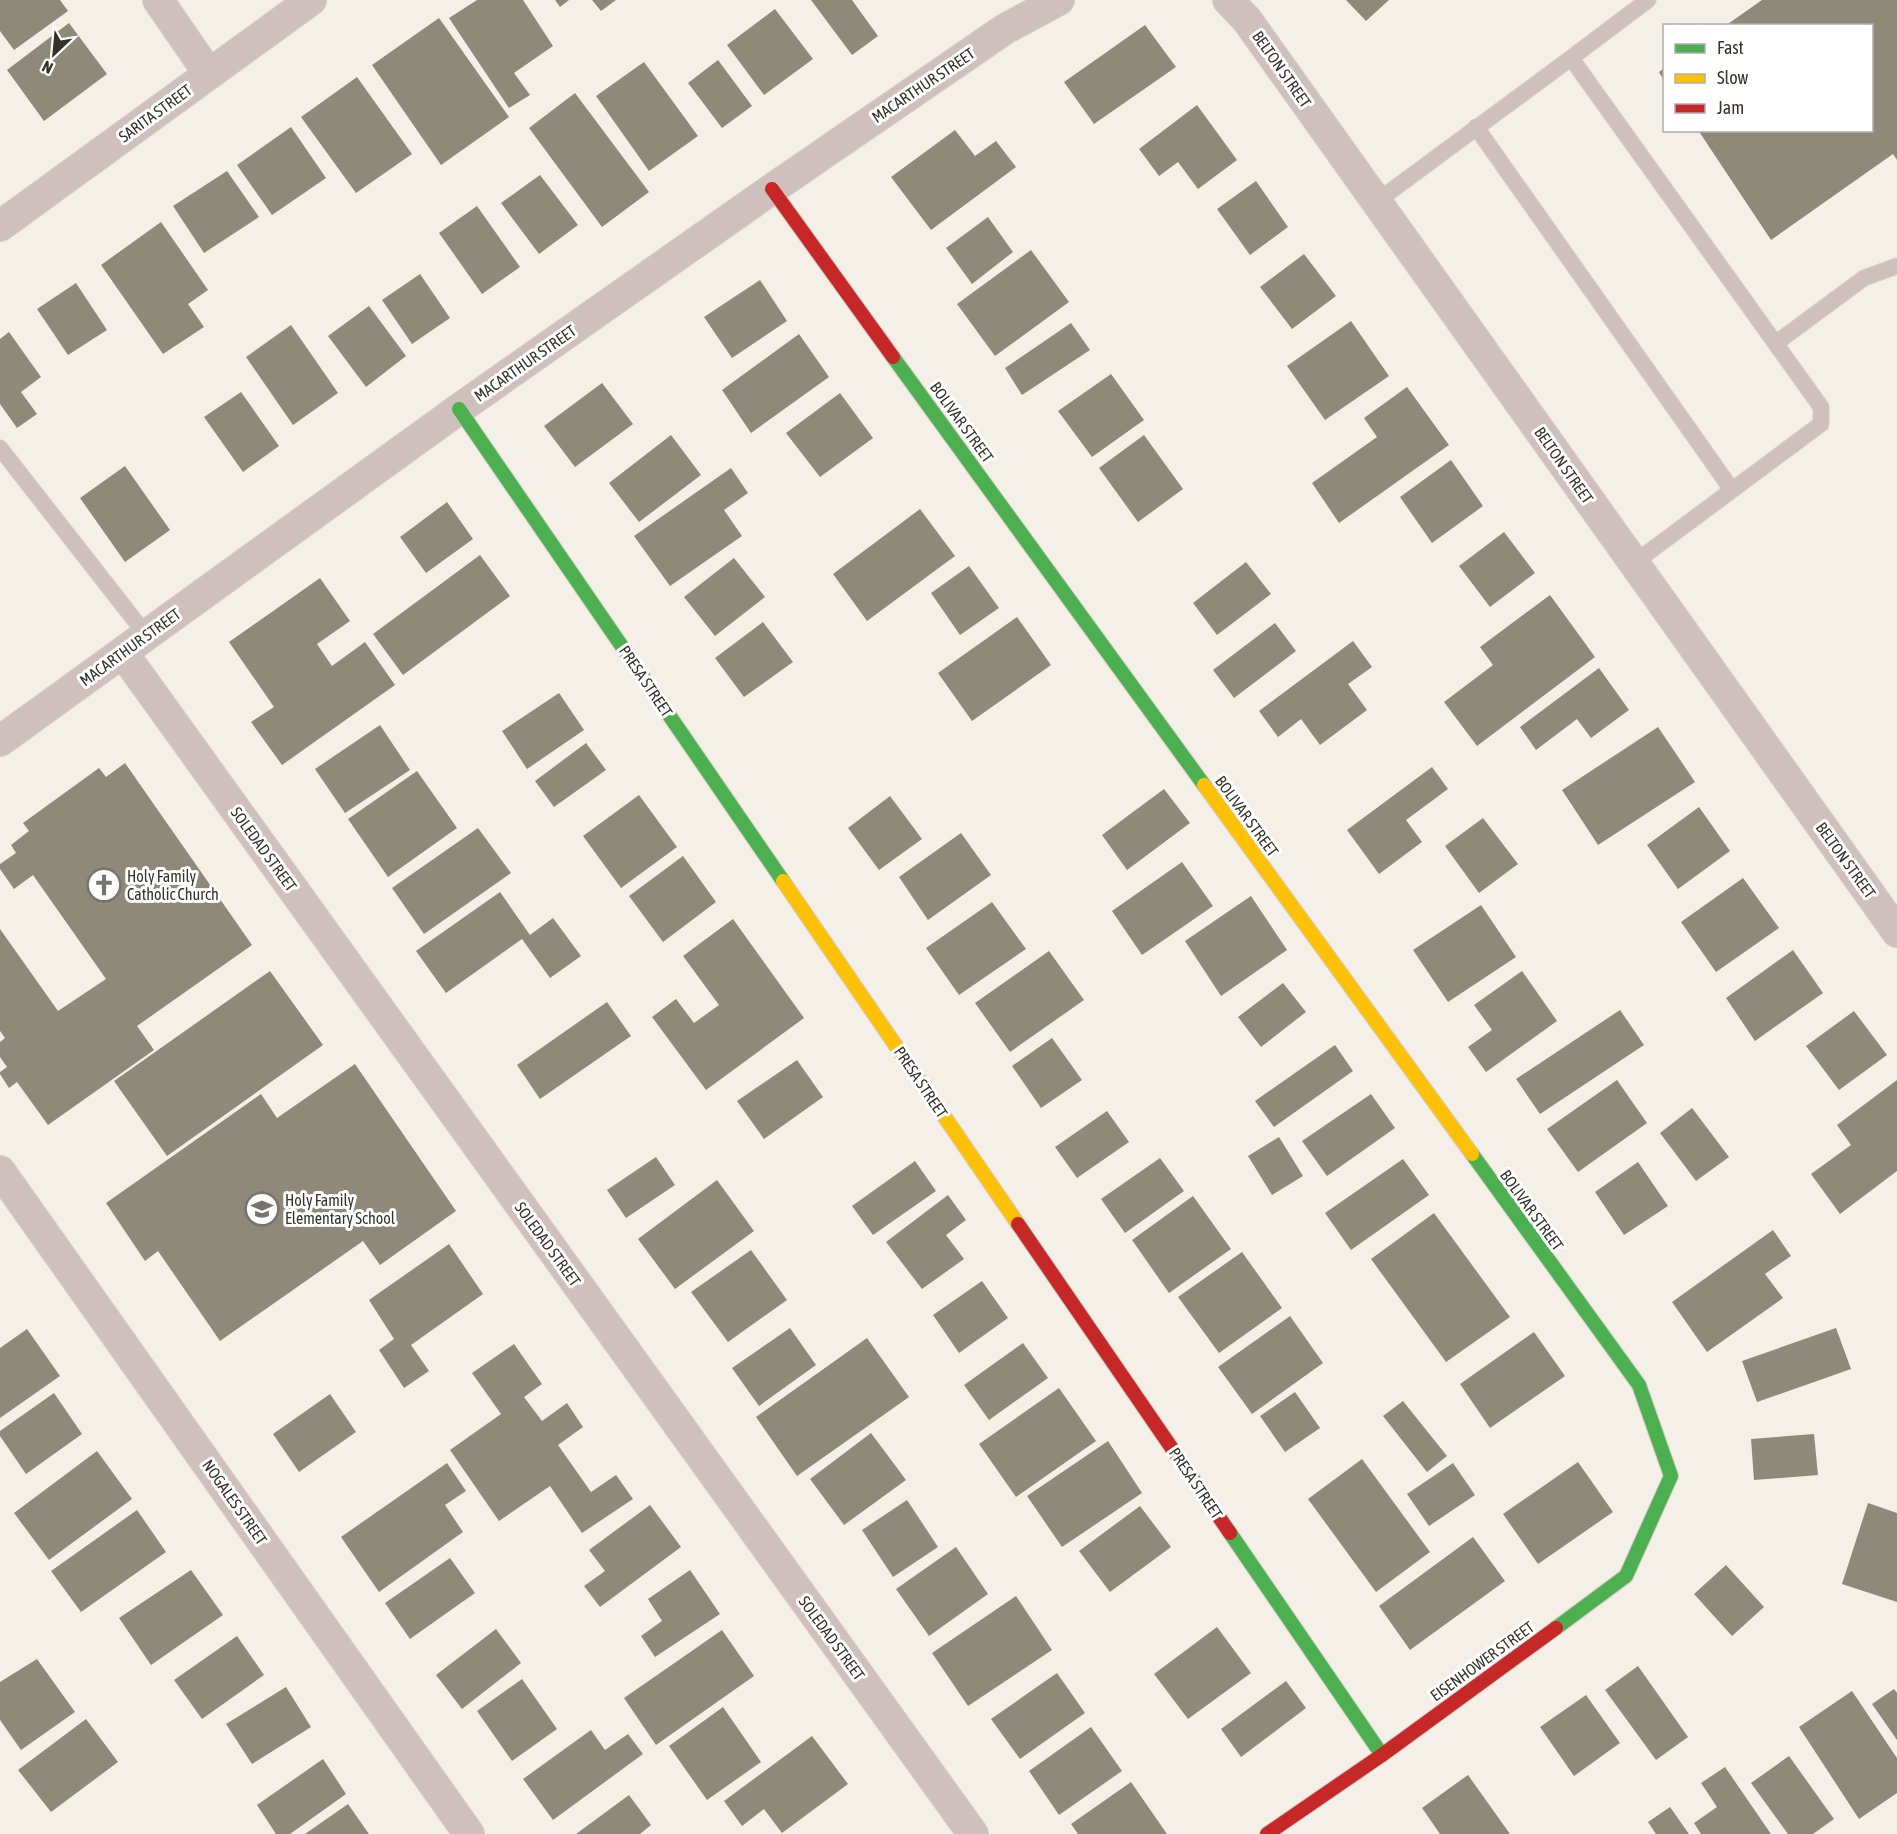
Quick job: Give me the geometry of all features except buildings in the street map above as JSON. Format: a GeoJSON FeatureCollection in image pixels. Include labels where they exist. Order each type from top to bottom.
{"type":"FeatureCollection","features":[{"type":"Feature","properties":{"kind":"street"},"geometry":{"type":"LineString","coordinates":[[158,0],[210,74]]}},
{"type":"Feature","properties":{"kind":"street","name":"SARITA STREET"},"geometry":{"type":"LineString","coordinates":[[0,226],[311,0]]}},
{"type":"Feature","properties":{"kind":"street","name":"MACARTHUR STREET"},"geometry":{"type":"LineString","coordinates":[[0,741],[459,409],[772,189],[1005,29],[1059,0]]}},
{"type":"Feature","properties":{"kind":"street","name":"BELTON STREET"},"geometry":{"type":"LineString","coordinates":[[1228,0],[1247,20],[1897,932]]}},
{"type":"Feature","properties":{"kind":"street","name":"BOLIVAR STREET"},"geometry":{"type":"LineString","coordinates":[[772,189],[1639,1385],[1671,1476]]}},
{"type":"Feature","properties":{"kind":"street","name":"PRESA STREET"},"geometry":{"type":"LineString","coordinates":[[459,409],[1382,1755]]}},
{"type":"Feature","properties":{"kind":"street","name":"SOLEDAD STREET"},"geometry":{"type":"LineString","coordinates":[[123,653],[973,1834]]}},
{"type":"Feature","properties":{"kind":"street","name":"NOGALES STREET"},"geometry":{"type":"LineString","coordinates":[[0,1171],[469,1834]]}},
{"type":"Feature","properties":{"kind":"street","name":"EISENHOWER STREET"},"geometry":{"type":"LineString","coordinates":[[1267,1834],[1382,1755],[1626,1576],[1671,1476]]}},
{"type":"Feature","properties":{"kind":"lane"},"geometry":{"type":"LineString","coordinates":[[1376,202],[1648,0]]}},
{"type":"Feature","properties":{"kind":"lane"},"geometry":{"type":"LineString","coordinates":[[1571,58],[1821,407],[1821,424],[1634,563]]}},
{"type":"Feature","properties":{"kind":"lane"},"geometry":{"type":"LineString","coordinates":[[1476,128],[1732,490]]}},
{"type":"Feature","properties":{"kind":"lane"},"geometry":{"type":"LineString","coordinates":[[1776,343],[1864,278],[1897,266]]}},
{"type":"Feature","properties":{"kind":"lane"},"geometry":{"type":"LineString","coordinates":[[0,448],[147,636]]}},
{"type":"Feature","properties":{"kind":"traffic: fast"},"geometry":{"type":"LineString","coordinates":[[893,357],[1204,785]]}},
{"type":"Feature","properties":{"kind":"traffic: fast"},"geometry":{"type":"LineString","coordinates":[[459,409],[783,881]]}},
{"type":"Feature","properties":{"kind":"traffic: fast"},"geometry":{"type":"LineString","coordinates":[[1472,1154],[1639,1385],[1671,1476],[1626,1576],[1556,1628]]}},
{"type":"Feature","properties":{"kind":"traffic: fast"},"geometry":{"type":"LineString","coordinates":[[1230,1533],[1382,1755]]}},
{"type":"Feature","properties":{"kind":"traffic: slow"},"geometry":{"type":"LineString","coordinates":[[1204,785],[1472,1154]]}},
{"type":"Feature","properties":{"kind":"traffic: slow"},"geometry":{"type":"LineString","coordinates":[[783,881],[1018,1224]]}},
{"type":"Feature","properties":{"kind":"traffic: jam"},"geometry":{"type":"LineString","coordinates":[[772,189],[893,357]]}},
{"type":"Feature","properties":{"kind":"traffic: jam"},"geometry":{"type":"LineString","coordinates":[[1018,1224],[1230,1533]]}},
{"type":"Feature","properties":{"kind":"traffic: jam"},"geometry":{"type":"LineString","coordinates":[[1267,1834],[1382,1755],[1556,1628]]}},
{"type":"Feature","properties":{"kind":"place","name":"Holy Family Catholic Church"},"geometry":{"type":"Point","coordinates":[104,885]}},
{"type":"Feature","properties":{"kind":"place","name":"Holy Family Elementary School"},"geometry":{"type":"Point","coordinates":[262,1209]}}]}
